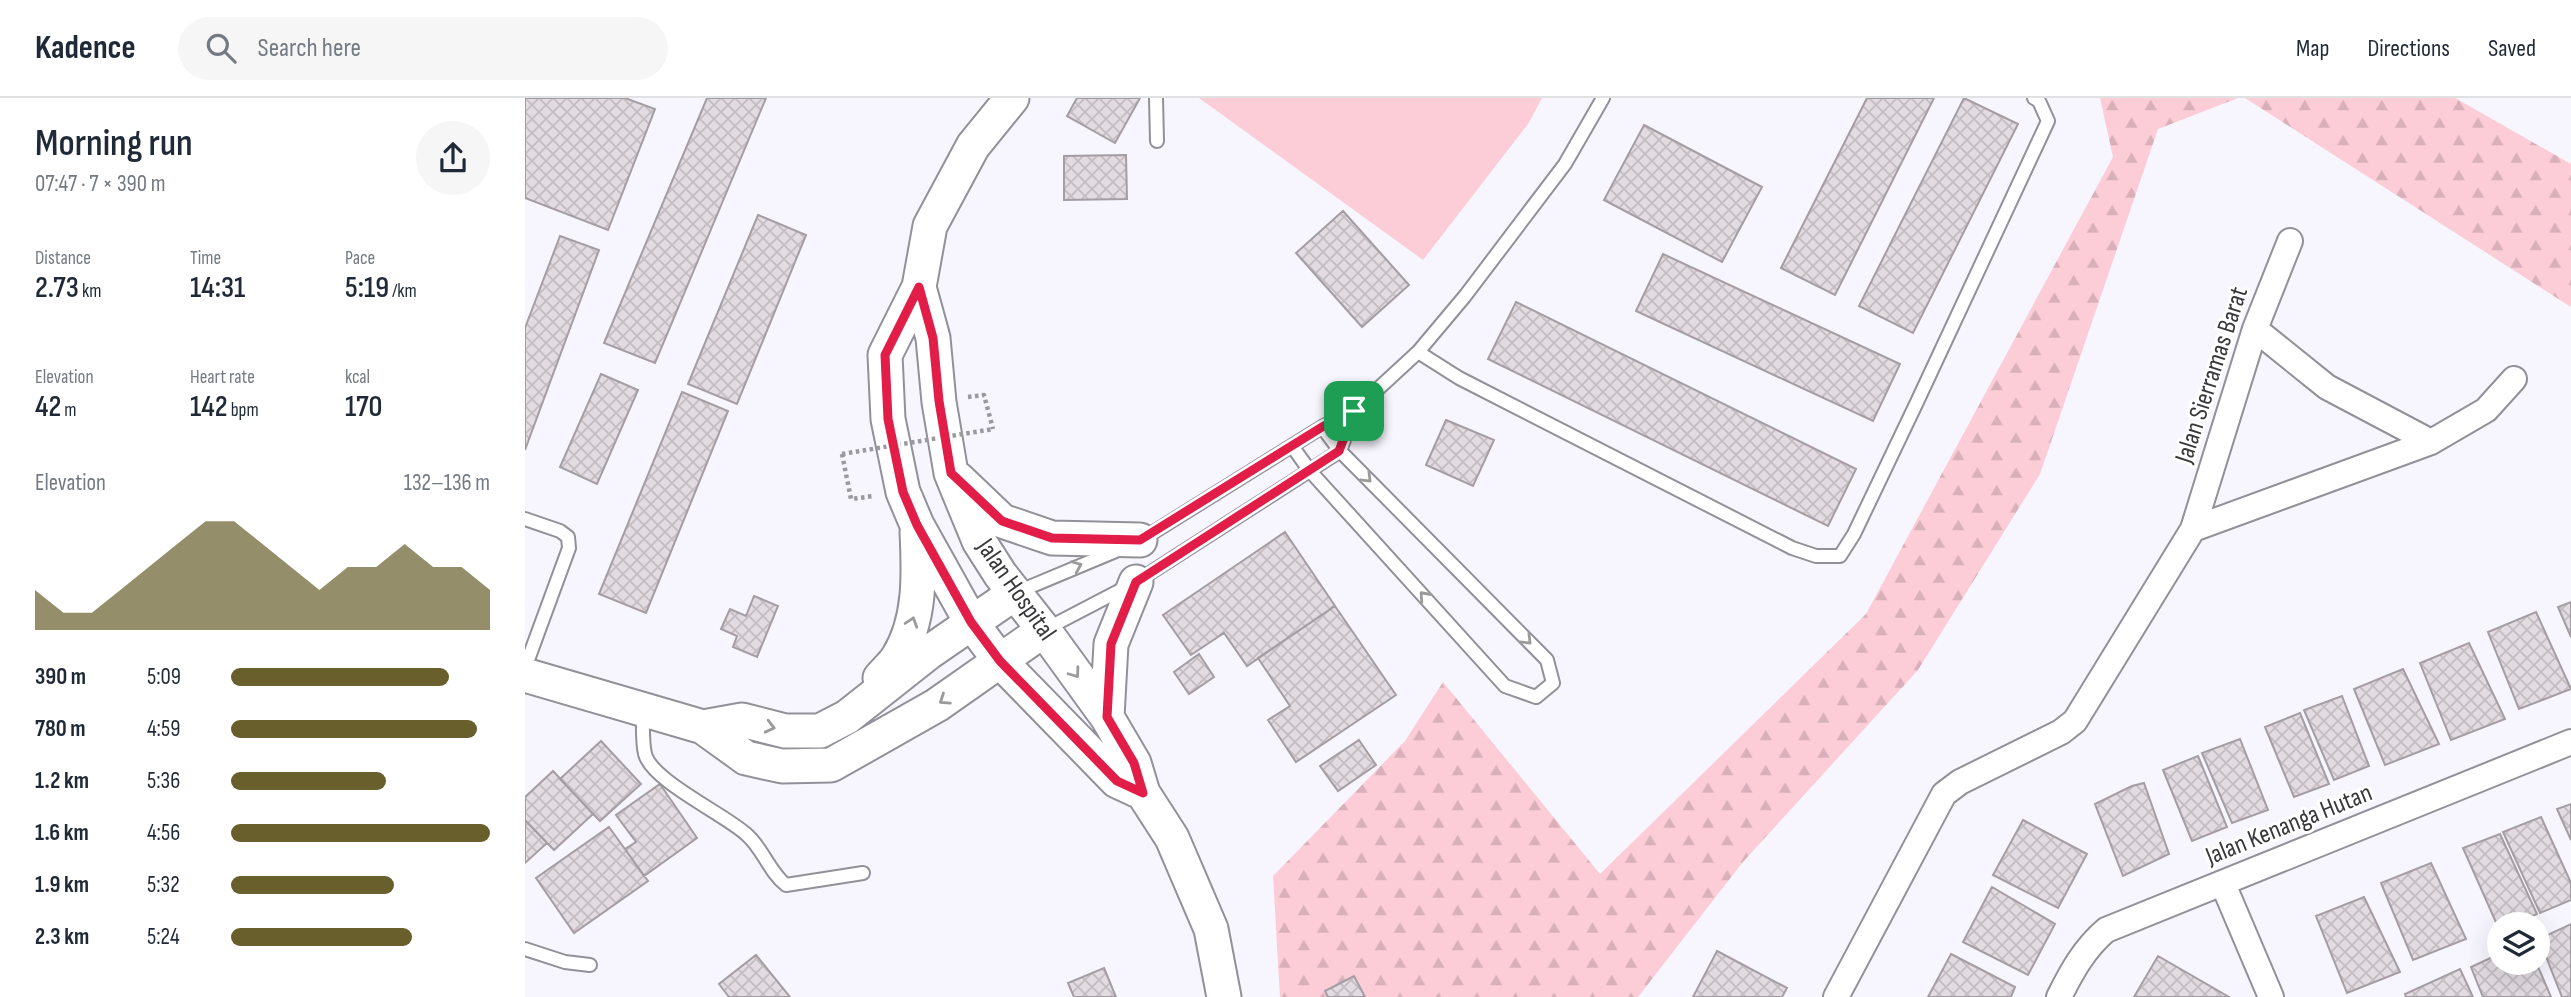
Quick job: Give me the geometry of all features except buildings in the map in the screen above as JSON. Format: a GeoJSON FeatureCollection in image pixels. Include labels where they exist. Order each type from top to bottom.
{"type":"FeatureCollection","features":[{"type":"Feature","properties":{"kind":"main road","name":"Jalan Hospital"},"geometry":{"type":"LineString","coordinates":[[1012,98],[973,146],[930,226],[919,287],[885,355],[888,419],[903,492],[917,525],[971,622],[1000,661],[1117,781],[1143,793]]}},
{"type":"Feature","properties":{"kind":"main road","name":"Jalan Hospital"},"geometry":{"type":"LineString","coordinates":[[919,287],[933,338],[939,401],[951,473],[979,541],[1107,717],[1134,763],[1143,793],[1172,838],[1212,929],[1224,997]]}},
{"type":"Feature","properties":{"kind":"main road"},"geometry":{"type":"LineString","coordinates":[[951,473],[1002,521],[1052,538],[1140,540]]}},
{"type":"Feature","properties":{"kind":"main road"},"geometry":{"type":"LineString","coordinates":[[847,717],[898,657],[915,617],[919,569],[917,525]]}},
{"type":"Feature","properties":{"kind":"main road"},"geometry":{"type":"LineString","coordinates":[[1107,717],[1111,644],[1136,582]]}},
{"type":"Feature","properties":{"kind":"main road"},"geometry":{"type":"LineString","coordinates":[[703,727],[742,720],[785,731],[820,731],[847,717],[971,622],[1015,593]]}},
{"type":"Feature","properties":{"kind":"main road"},"geometry":{"type":"LineString","coordinates":[[525,676],[703,727],[746,758],[782,766],[831,765],[937,705],[1044,630]]}},
{"type":"Feature","properties":{"kind":"street","name":"Jalan Sierramas Barat"},"geometry":{"type":"LineString","coordinates":[[1836,997],[1944,794],[1960,782],[2061,732],[2075,721],[2193,529],[2255,329],[2290,241]]}},
{"type":"Feature","properties":{"kind":"street"},"geometry":{"type":"LineString","coordinates":[[2255,329],[2327,387],[2431,442]]}},
{"type":"Feature","properties":{"kind":"street"},"geometry":{"type":"LineString","coordinates":[[2193,529],[2431,442],[2486,410],[2514,379]]}},
{"type":"Feature","properties":{"kind":"street","name":"Jalan Kenanga Hutan"},"geometry":{"type":"LineString","coordinates":[[2059,997],[2077,961],[2090,944],[2106,930],[2571,742]]}},
{"type":"Feature","properties":{"kind":"street"},"geometry":{"type":"LineString","coordinates":[[2223,884],[2271,997]]}},
{"type":"Feature","properties":{"kind":"lane"},"geometry":{"type":"LineString","coordinates":[[1156,98],[1157,141]]}},
{"type":"Feature","properties":{"kind":"lane"},"geometry":{"type":"LineString","coordinates":[[1015,593],[1140,540],[1322,427],[1354,411],[1418,352],[1465,296],[1565,164],[1603,98]]}},
{"type":"Feature","properties":{"kind":"lane"},"geometry":{"type":"LineString","coordinates":[[1418,352],[1459,378],[1792,548],[1817,556],[1840,556],[1854,534],[2048,121],[2039,101],[2034,98]]}},
{"type":"Feature","properties":{"kind":"lane"},"geometry":{"type":"LineString","coordinates":[[1044,630],[1136,582],[1339,451],[1354,411]]}},
{"type":"Feature","properties":{"kind":"lane"},"geometry":{"type":"LineString","coordinates":[[1292,446],[1310,471],[1505,686],[1536,697],[1553,683],[1547,660],[1339,451],[1322,427]]}},
{"type":"Feature","properties":{"kind":"lane"},"geometry":{"type":"LineString","coordinates":[[525,519],[559,530],[568,537],[569,548],[525,668]]}},
{"type":"Feature","properties":{"kind":"lane"},"geometry":{"type":"LineString","coordinates":[[643,710],[645,755],[655,769],[668,781],[746,834],[764,854],[778,880],[786,885],[863,873]]}},
{"type":"Feature","properties":{"kind":"lane"},"geometry":{"type":"LineString","coordinates":[[525,949],[565,962],[590,965]]}},
{"type":"Feature","properties":{"kind":"path"},"geometry":{"type":"LineString","coordinates":[[849,487],[842,454],[993,429],[984,395]]}},
{"type":"Feature","properties":{"kind":"green space"},"geometry":{"type":"Polygon","coordinates":[[[1199,98],[1542,98],[1528,124],[1423,260],[1199,98]]]}},
{"type":"Feature","properties":{"kind":"green space"},"geometry":{"type":"Polygon","coordinates":[[[2100,98],[2238,98],[2158,129],[2040,474],[1918,670],[1742,863],[1638,997],[1280,997],[1273,876],[1405,741],[1443,682],[1600,874],[1866,614],[2113,157],[2100,98]]]}},
{"type":"Feature","properties":{"kind":"green space"},"geometry":{"type":"Polygon","coordinates":[[[2245,98],[2455,98],[2571,164],[2571,307],[2245,98]]]}},
{"type":"Feature","properties":{"kind":"route"},"geometry":{"type":"LineString","coordinates":[[919,287],[933,338],[939,401],[951,473],[1002,521],[1052,538],[1140,540],[1322,427],[1354,411],[1339,451],[1136,582],[1111,644],[1107,717],[1134,763],[1143,793],[1117,781],[1000,661],[971,622],[945,579],[903,492],[888,419],[885,355],[919,287]]}}]}
